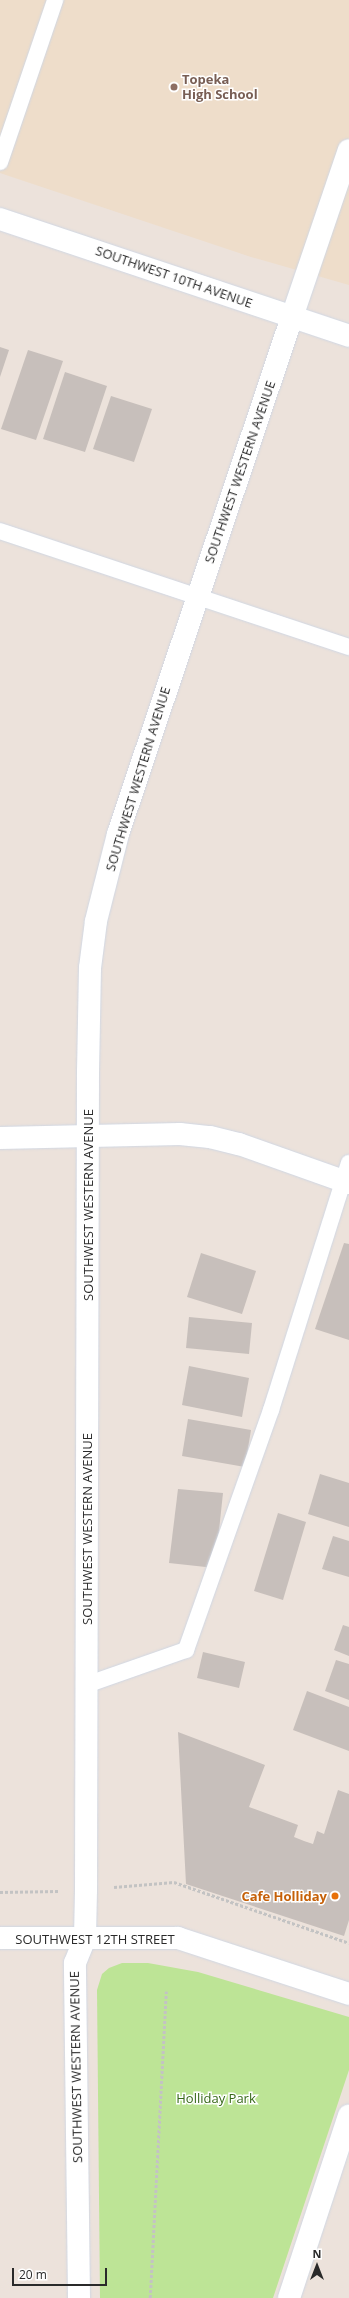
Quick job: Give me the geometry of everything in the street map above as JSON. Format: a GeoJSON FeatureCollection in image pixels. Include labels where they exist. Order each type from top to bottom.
{"type":"FeatureCollection","features":[{"type":"Feature","properties":{"kind":"street","name":"SOUTHWEST WESTERN AVENUE"},"geometry":{"type":"LineString","coordinates":[[79,2298],[75,1963],[85,1938],[86,1890],[90,968],[96,921],[118,834],[197,596],[349,150]]}},
{"type":"Feature","properties":{"kind":"street","name":"SOUTHWEST 10TH AVENUE"},"geometry":{"type":"LineString","coordinates":[[0,219],[349,336]]}},
{"type":"Feature","properties":{"kind":"street"},"geometry":{"type":"LineString","coordinates":[[0,1138],[180,1134],[210,1137],[239,1144],[347,1176]]}},
{"type":"Feature","properties":{"kind":"street","name":"SOUTHWEST 12TH STREET"},"geometry":{"type":"LineString","coordinates":[[0,1938],[178,1938],[349,1994]]}},
{"type":"Feature","properties":{"kind":"street"},"geometry":{"type":"LineString","coordinates":[[289,2298],[349,2116]]}},
{"type":"Feature","properties":{"kind":"lane"},"geometry":{"type":"LineString","coordinates":[[0,162],[55,0]]}},
{"type":"Feature","properties":{"kind":"lane"},"geometry":{"type":"LineString","coordinates":[[0,531],[349,647]]}},
{"type":"Feature","properties":{"kind":"lane"},"geometry":{"type":"LineString","coordinates":[[86,1685],[186,1650],[271,1410],[347,1176]]}},
{"type":"Feature","properties":{"kind":"path"},"geometry":{"type":"LineString","coordinates":[[0,1892],[86,1890],[174,1882],[349,1943]]}},
{"type":"Feature","properties":{"kind":"path"},"geometry":{"type":"LineString","coordinates":[[150,2298],[166,1990]]}},
{"type":"Feature","properties":{"kind":"shaded area","name":"Topeka High School"},"geometry":{"type":"Polygon","coordinates":[[[0,0],[349,0],[349,285],[251,257],[0,173],[0,0]]]}},
{"type":"Feature","properties":{"kind":"green space","name":"Holliday Park"},"geometry":{"type":"Polygon","coordinates":[[[122,1963],[148,1963],[198,1972],[349,2017],[349,2070],[273,2298],[100,2298],[97,1990],[102,1974],[109,1968],[122,1963]]]}},
{"type":"Feature","properties":{"kind":"building"},"geometry":{"type":"Polygon","coordinates":[[[0,347],[9,350],[0,377],[0,347]]]}},
{"type":"Feature","properties":{"kind":"building"},"geometry":{"type":"Polygon","coordinates":[[[28,350],[63,361],[36,440],[1,429],[28,350]]]}},
{"type":"Feature","properties":{"kind":"building"},"geometry":{"type":"Polygon","coordinates":[[[65,372],[107,386],[85,452],[43,439],[65,372]]]}},
{"type":"Feature","properties":{"kind":"building"},"geometry":{"type":"Polygon","coordinates":[[[111,396],[152,409],[134,462],[93,449],[111,396]]]}},
{"type":"Feature","properties":{"kind":"building"},"geometry":{"type":"Polygon","coordinates":[[[344,1243],[349,1244],[349,1340],[315,1329],[344,1243]]]}},
{"type":"Feature","properties":{"kind":"building"},"geometry":{"type":"Polygon","coordinates":[[[201,1253],[256,1271],[242,1314],[187,1297],[201,1253]]]}},
{"type":"Feature","properties":{"kind":"building"},"geometry":{"type":"Polygon","coordinates":[[[189,1317],[252,1323],[249,1354],[186,1348],[189,1317]]]}},
{"type":"Feature","properties":{"kind":"building"},"geometry":{"type":"Polygon","coordinates":[[[189,1366],[249,1378],[242,1417],[182,1405],[189,1366]]]}},
{"type":"Feature","properties":{"kind":"building"},"geometry":{"type":"Polygon","coordinates":[[[188,1419],[251,1430],[245,1467],[182,1456],[188,1419]]]}},
{"type":"Feature","properties":{"kind":"building"},"geometry":{"type":"Polygon","coordinates":[[[320,1474],[349,1483],[349,1527],[308,1514],[320,1474]]]}},
{"type":"Feature","properties":{"kind":"building"},"geometry":{"type":"Polygon","coordinates":[[[178,1489],[223,1493],[215,1568],[169,1563],[178,1489]]]}},
{"type":"Feature","properties":{"kind":"building"},"geometry":{"type":"Polygon","coordinates":[[[278,1513],[306,1522],[283,1600],[254,1591],[278,1513]]]}},
{"type":"Feature","properties":{"kind":"building"},"geometry":{"type":"Polygon","coordinates":[[[333,1536],[349,1541],[349,1577],[322,1569],[333,1536]]]}},
{"type":"Feature","properties":{"kind":"building"},"geometry":{"type":"Polygon","coordinates":[[[343,1625],[349,1627],[349,1656],[334,1650],[343,1625]]]}},
{"type":"Feature","properties":{"kind":"building"},"geometry":{"type":"Polygon","coordinates":[[[203,1652],[245,1662],[239,1688],[197,1678],[203,1652]]]}},
{"type":"Feature","properties":{"kind":"building"},"geometry":{"type":"Polygon","coordinates":[[[336,1660],[349,1664],[349,1700],[325,1691],[336,1660]]]}},
{"type":"Feature","properties":{"kind":"building"},"geometry":{"type":"Polygon","coordinates":[[[307,1691],[349,1707],[349,1751],[293,1730],[307,1691]]]}},
{"type":"Feature","properties":{"kind":"building"},"geometry":{"type":"Polygon","coordinates":[[[178,1732],[265,1765],[249,1807],[298,1825],[294,1837],[304,1841],[313,1844],[317,1831],[324,1834],[338,1790],[349,1794],[349,1920],[344,1936],[186,1884],[178,1732]]]}},
{"type":"Feature","properties":{"kind":"place","name":"Topeka High School"},"geometry":{"type":"Point","coordinates":[174,87]}},
{"type":"Feature","properties":{"kind":"place","name":"Cafe Holliday"},"geometry":{"type":"Point","coordinates":[335,1896]}}]}
